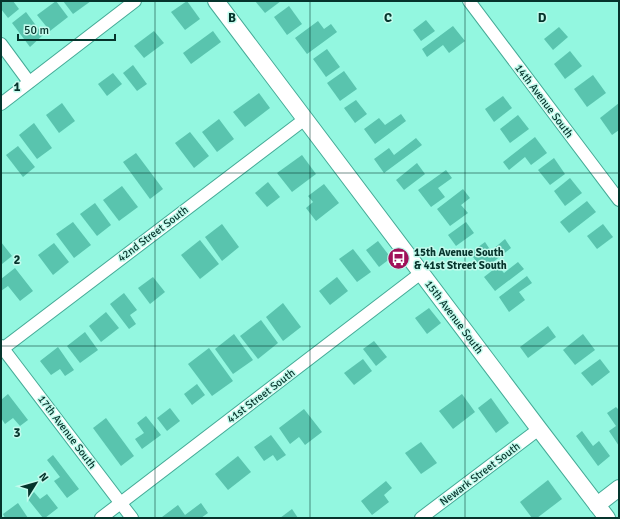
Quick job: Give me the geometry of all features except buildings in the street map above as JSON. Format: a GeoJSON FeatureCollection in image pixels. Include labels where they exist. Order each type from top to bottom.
{"type":"FeatureCollection","features":[{"type":"Feature","properties":{"kind":"street"},"geometry":{"type":"LineString","coordinates":[[1,104],[135,1]]}},
{"type":"Feature","properties":{"kind":"street","name":"15th Avenue South"},"geometry":{"type":"LineString","coordinates":[[216,1],[607,518]]}},
{"type":"Feature","properties":{"kind":"street","name":"14th Avenue South"},"geometry":{"type":"LineString","coordinates":[[468,1],[619,200]]}},
{"type":"Feature","properties":{"kind":"street"},"geometry":{"type":"LineString","coordinates":[[1,44],[29,82]]}},
{"type":"Feature","properties":{"kind":"street","name":"42nd Street South"},"geometry":{"type":"LineString","coordinates":[[2,348],[305,119]]}},
{"type":"Feature","properties":{"kind":"street","name":"41st Street South"},"geometry":{"type":"LineString","coordinates":[[101,518],[421,273]]}},
{"type":"Feature","properties":{"kind":"street","name":"17th Avenue South"},"geometry":{"type":"LineString","coordinates":[[2,348],[132,518]]}},
{"type":"Feature","properties":{"kind":"street","name":"Newark Street South"},"geometry":{"type":"LineString","coordinates":[[420,518],[539,429]]}},
{"type":"Feature","properties":{"kind":"street"},"geometry":{"type":"LineString","coordinates":[[597,505],[619,488]]}},
{"type":"Feature","properties":{"kind":"place","name":"15th Avenue South & 41st Street South"},"geometry":{"type":"Point","coordinates":[398,258]}}]}
